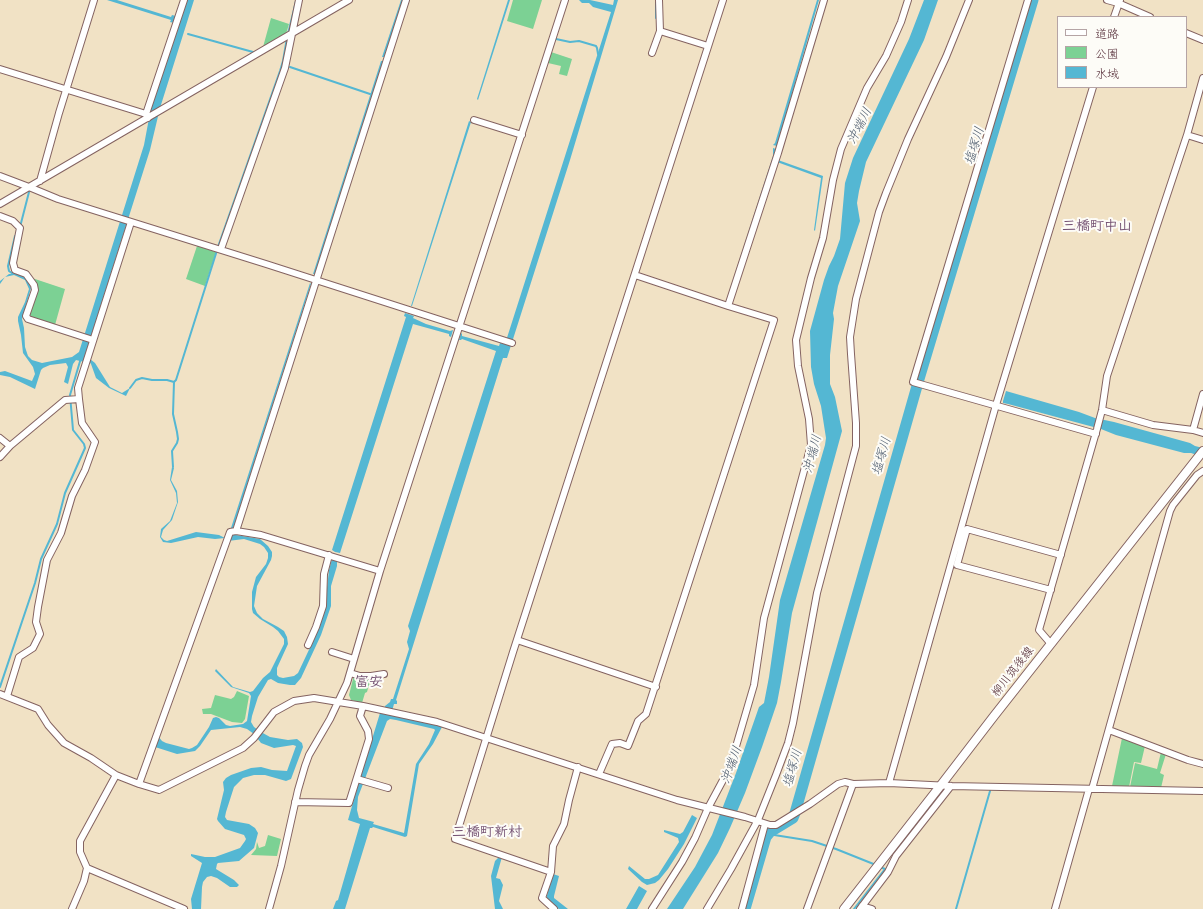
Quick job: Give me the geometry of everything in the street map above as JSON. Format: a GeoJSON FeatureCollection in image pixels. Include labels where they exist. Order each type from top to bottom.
{"type":"FeatureCollection","features":[{"type":"Feature","properties":{"kind":"main road","name":"柳川筑後線"},"geometry":{"type":"LineString","coordinates":[[844,909],[1203,451]]}},
{"type":"Feature","properties":{"kind":"street"},"geometry":{"type":"LineString","coordinates":[[40,180],[94,0]]}},
{"type":"Feature","properties":{"kind":"street"},"geometry":{"type":"LineString","coordinates":[[148,116],[184,0]]}},
{"type":"Feature","properties":{"kind":"street"},"geometry":{"type":"LineString","coordinates":[[221,249],[285,68],[299,0]]}},
{"type":"Feature","properties":{"kind":"street"},"geometry":{"type":"LineString","coordinates":[[0,204],[148,116],[160,111],[349,0]]}},
{"type":"Feature","properties":{"kind":"street"},"geometry":{"type":"LineString","coordinates":[[236,531],[406,0]]}},
{"type":"Feature","properties":{"kind":"street"},"geometry":{"type":"LineString","coordinates":[[269,909],[305,766],[340,701],[347,683],[380,571],[565,0]]}},
{"type":"Feature","properties":{"kind":"street"},"geometry":{"type":"LineString","coordinates":[[652,53],[660,31],[659,0]]}},
{"type":"Feature","properties":{"kind":"street"},"geometry":{"type":"LineString","coordinates":[[551,872],[455,839],[517,640],[723,0]]}},
{"type":"Feature","properties":{"kind":"street"},"geometry":{"type":"LineString","coordinates":[[728,306],[778,153],[824,0]]}},
{"type":"Feature","properties":{"kind":"street"},"geometry":{"type":"LineString","coordinates":[[652,909],[682,862],[730,767],[754,685],[764,618],[811,445],[809,419],[798,366],[796,340],[811,278],[823,238],[833,180],[841,149],[867,88],[886,56],[901,22],[908,0]]}},
{"type":"Feature","properties":{"kind":"street"},"geometry":{"type":"LineString","coordinates":[[708,909],[757,821],[779,769],[788,743],[816,593],[856,446],[856,423],[850,337],[856,299],[879,212],[886,193],[903,151],[946,57],[969,0]]}},
{"type":"Feature","properties":{"kind":"street"},"geometry":{"type":"LineString","coordinates":[[1028,0],[913,382],[996,406],[1096,431]]}},
{"type":"Feature","properties":{"kind":"street"},"geometry":{"type":"LineString","coordinates":[[1107,0],[1119,2],[1148,16]]}},
{"type":"Feature","properties":{"kind":"street"},"geometry":{"type":"LineString","coordinates":[[1114,16],[1119,2]]}},
{"type":"Feature","properties":{"kind":"street"},"geometry":{"type":"LineString","coordinates":[[660,31],[708,46]]}},
{"type":"Feature","properties":{"kind":"street"},"geometry":{"type":"LineString","coordinates":[[1187,33],[1203,40]]}},
{"type":"Feature","properties":{"kind":"street"},"geometry":{"type":"LineString","coordinates":[[0,69],[148,116]]}},
{"type":"Feature","properties":{"kind":"street"},"geometry":{"type":"LineString","coordinates":[[1051,644],[1039,630],[1101,413],[1107,376],[1187,135],[1203,78]]}},
{"type":"Feature","properties":{"kind":"street"},"geometry":{"type":"LineString","coordinates":[[889,783],[996,406],[1093,88]]}},
{"type":"Feature","properties":{"kind":"street"},"geometry":{"type":"LineString","coordinates":[[474,120],[522,134]]}},
{"type":"Feature","properties":{"kind":"street"},"geometry":{"type":"LineString","coordinates":[[1187,135],[1203,140]]}},
{"type":"Feature","properties":{"kind":"street"},"geometry":{"type":"LineString","coordinates":[[0,176],[58,199],[221,249],[458,329],[512,344]]}},
{"type":"Feature","properties":{"kind":"street"},"geometry":{"type":"LineString","coordinates":[[0,216],[13,221],[20,228],[13,263],[15,270],[26,274],[34,285],[35,290],[26,316],[28,319],[93,340]]}},
{"type":"Feature","properties":{"kind":"street"},"geometry":{"type":"LineString","coordinates":[[7,696],[19,657],[33,648],[40,634],[36,622],[47,560],[61,533],[72,496],[85,470],[94,442],[82,423],[78,399],[78,388],[131,222]]}},
{"type":"Feature","properties":{"kind":"street"},"geometry":{"type":"LineString","coordinates":[[599,774],[612,744],[620,743],[628,746],[638,721],[646,714],[774,320],[635,275]]}},
{"type":"Feature","properties":{"kind":"street"},"geometry":{"type":"LineString","coordinates":[[1193,430],[1203,394]]}},
{"type":"Feature","properties":{"kind":"street"},"geometry":{"type":"LineString","coordinates":[[0,457],[10,446],[65,400],[78,399]]}},
{"type":"Feature","properties":{"kind":"street"},"geometry":{"type":"LineString","coordinates":[[1101,413],[1153,425],[1203,432]]}},
{"type":"Feature","properties":{"kind":"street"},"geometry":{"type":"LineString","coordinates":[[0,438],[10,446]]}},
{"type":"Feature","properties":{"kind":"street"},"geometry":{"type":"LineString","coordinates":[[1055,909],[1108,730],[1170,511],[1173,505],[1197,475],[1203,471]]}},
{"type":"Feature","properties":{"kind":"street"},"geometry":{"type":"LineString","coordinates":[[1051,590],[957,565],[967,529],[1060,555]]}},
{"type":"Feature","properties":{"kind":"street"},"geometry":{"type":"LineString","coordinates":[[139,784],[230,532],[236,531],[261,535],[380,571]]}},
{"type":"Feature","properties":{"kind":"street"},"geometry":{"type":"LineString","coordinates":[[308,644],[316,628],[323,606],[324,574],[330,555]]}},
{"type":"Feature","properties":{"kind":"street"},"geometry":{"type":"LineString","coordinates":[[517,640],[656,687]]}},
{"type":"Feature","properties":{"kind":"street"},"geometry":{"type":"LineString","coordinates":[[332,652],[354,659]]}},
{"type":"Feature","properties":{"kind":"street"},"geometry":{"type":"LineString","coordinates":[[350,673],[360,676],[384,674]]}},
{"type":"Feature","properties":{"kind":"street"},"geometry":{"type":"LineString","coordinates":[[0,694],[38,708],[48,725],[64,742],[116,775],[159,790],[244,748],[254,738],[274,712],[294,701],[314,698],[340,701],[437,722],[677,800],[745,817],[765,824],[776,825],[810,804],[838,784],[845,782],[854,784],[889,783],[951,786],[1203,791]]}},
{"type":"Feature","properties":{"kind":"street"},"geometry":{"type":"LineString","coordinates":[[295,802],[349,803],[369,739],[368,731],[360,716],[363,706]]}},
{"type":"Feature","properties":{"kind":"street"},"geometry":{"type":"LineString","coordinates":[[1108,730],[1188,760],[1203,764]]}},
{"type":"Feature","properties":{"kind":"street"},"geometry":{"type":"LineString","coordinates":[[358,748],[366,750]]}},
{"type":"Feature","properties":{"kind":"street"},"geometry":{"type":"LineString","coordinates":[[554,909],[542,898],[551,872],[553,846],[564,824],[578,767]]}},
{"type":"Feature","properties":{"kind":"street"},"geometry":{"type":"LineString","coordinates":[[72,909],[84,882],[87,868],[80,852],[80,841],[116,775]]}},
{"type":"Feature","properties":{"kind":"street"},"geometry":{"type":"LineString","coordinates":[[356,779],[388,788]]}},
{"type":"Feature","properties":{"kind":"street"},"geometry":{"type":"LineString","coordinates":[[807,909],[854,784]]}},
{"type":"Feature","properties":{"kind":"street"},"geometry":{"type":"LineString","coordinates":[[861,908],[888,872],[896,856],[951,786]]}},
{"type":"Feature","properties":{"kind":"street"},"geometry":{"type":"LineString","coordinates":[[742,909],[765,824]]}},
{"type":"Feature","properties":{"kind":"street"},"geometry":{"type":"LineString","coordinates":[[87,868],[184,909]]}},
{"type":"Feature","properties":{"kind":"street"},"geometry":{"type":"LineString","coordinates":[[861,908],[872,909]]}},
{"type":"Feature","properties":{"kind":"green space"},"geometry":{"type":"Polygon","coordinates":[[[513,0],[542,0],[533,29],[507,21],[513,0]]]}},
{"type":"Feature","properties":{"kind":"green space"},"geometry":{"type":"Polygon","coordinates":[[[271,18],[289,24],[286,34],[263,47],[271,18]]]}},
{"type":"Feature","properties":{"kind":"green space"},"geometry":{"type":"Polygon","coordinates":[[[551,52],[572,59],[567,76],[559,74],[561,66],[548,63],[551,52]]]}},
{"type":"Feature","properties":{"kind":"green space"},"geometry":{"type":"Polygon","coordinates":[[[197,246],[216,252],[205,286],[186,279],[197,246]]]}},
{"type":"Feature","properties":{"kind":"green space"},"geometry":{"type":"Polygon","coordinates":[[[32,278],[65,289],[55,325],[28,317],[36,293],[32,278]]]}},
{"type":"Feature","properties":{"kind":"green space"},"geometry":{"type":"Polygon","coordinates":[[[354,675],[371,678],[362,703],[351,700],[349,695],[354,675]]]}},
{"type":"Feature","properties":{"kind":"green space"},"geometry":{"type":"Polygon","coordinates":[[[237,691],[249,696],[245,719],[242,723],[232,722],[211,714],[203,714],[202,709],[211,708],[215,695],[231,699],[237,691]]]}},
{"type":"Feature","properties":{"kind":"green space"},"geometry":{"type":"Polygon","coordinates":[[[1122,738],[1145,746],[1141,763],[1134,762],[1129,787],[1112,786],[1122,738]]]}},
{"type":"Feature","properties":{"kind":"green space"},"geometry":{"type":"Polygon","coordinates":[[[1161,752],[1166,754],[1160,773],[1164,775],[1161,788],[1130,787],[1135,763],[1157,769],[1161,752]]]}},
{"type":"Feature","properties":{"kind":"green space"},"geometry":{"type":"Polygon","coordinates":[[[268,835],[281,839],[277,856],[251,855],[256,849],[257,842],[259,848],[265,846],[268,835]]]}},
{"type":"Feature","properties":{"kind":"water"},"geometry":{"type":"Polygon","coordinates":[[[107,0],[117,0],[171,17],[172,15],[176,16],[175,19],[180,21],[187,0],[194,0],[160,108],[150,150],[85,355],[95,363],[110,387],[122,393],[130,388],[126,396],[109,388],[96,378],[88,360],[84,362],[76,360],[73,364],[68,384],[64,382],[68,367],[66,363],[50,365],[43,368],[35,389],[10,377],[0,375],[0,372],[5,371],[32,381],[35,374],[33,367],[23,353],[18,321],[18,317],[29,289],[25,280],[14,275],[5,277],[9,274],[23,276],[27,279],[31,288],[22,319],[25,347],[28,356],[32,360],[42,363],[72,357],[79,352],[144,145],[150,110],[180,22],[175,20],[174,23],[170,22],[171,20],[107,0]]]}},
{"type":"Feature","properties":{"kind":"water"},"geometry":{"type":"Polygon","coordinates":[[[401,0],[403,0],[384,57],[382,57],[401,0]]]}},
{"type":"Feature","properties":{"kind":"water"},"geometry":{"type":"Polygon","coordinates":[[[508,0],[510,0],[478,100],[477,99],[508,0]]]}},
{"type":"Feature","properties":{"kind":"water"},"geometry":{"type":"Polygon","coordinates":[[[579,0],[590,0],[613,5],[614,0],[618,0],[570,160],[507,358],[503,358],[396,700],[397,704],[394,704],[392,711],[392,713],[442,727],[433,744],[419,764],[407,836],[405,837],[373,827],[370,828],[345,909],[333,909],[336,901],[338,900],[360,824],[348,820],[359,782],[380,713],[384,712],[385,706],[391,699],[393,699],[409,649],[407,642],[410,631],[408,626],[496,351],[462,339],[459,340],[461,333],[462,336],[499,346],[500,343],[505,344],[611,12],[593,7],[589,3],[582,3],[579,0]],[[390,719],[387,721],[358,797],[357,810],[359,818],[374,822],[373,824],[404,833],[416,764],[429,744],[435,730],[390,719]]]}},
{"type":"Feature","properties":{"kind":"water"},"geometry":{"type":"Polygon","coordinates":[[[817,0],[819,0],[777,146],[773,145],[775,143],[817,0]]]}},
{"type":"Feature","properties":{"kind":"water","name":"沖端川"},"geometry":{"type":"Polygon","coordinates":[[[924,0],[938,0],[924,40],[866,162],[857,203],[860,221],[838,286],[833,313],[834,319],[830,355],[830,384],[835,397],[842,431],[792,613],[777,703],[745,793],[718,853],[683,909],[667,909],[695,867],[712,835],[759,707],[764,703],[780,600],[826,438],[821,406],[814,384],[811,367],[810,331],[824,280],[840,239],[845,183],[853,158],[909,39],[924,0]]]}},
{"type":"Feature","properties":{"kind":"water"},"geometry":{"type":"Polygon","coordinates":[[[381,61],[383,61],[315,274],[313,274],[381,61]]]}},
{"type":"Feature","properties":{"kind":"water"},"geometry":{"type":"Polygon","coordinates":[[[469,121],[471,122],[411,306],[469,121]]]}},
{"type":"Feature","properties":{"kind":"water"},"geometry":{"type":"Polygon","coordinates":[[[773,148],[776,149],[724,307],[773,156],[773,148]]]}},
{"type":"Feature","properties":{"kind":"water"},"geometry":{"type":"Polygon","coordinates":[[[778,160],[823,176],[815,231],[821,178],[777,162],[778,160]]]}},
{"type":"Feature","properties":{"kind":"water"},"geometry":{"type":"Polygon","coordinates":[[[310,283],[311,284],[233,529],[231,528],[310,283]]]}},
{"type":"Feature","properties":{"kind":"water"},"geometry":{"type":"Polygon","coordinates":[[[405,313],[414,316],[413,318],[426,324],[450,331],[453,330],[451,337],[449,334],[413,324],[340,553],[335,552],[332,550],[406,317],[404,316],[405,313]]]}},
{"type":"Feature","properties":{"kind":"water"},"geometry":{"type":"Polygon","coordinates":[[[1006,391],[1095,418],[1190,443],[1203,448],[1203,457],[1116,435],[1101,429],[1003,403],[1006,391]]]}},
{"type":"Feature","properties":{"kind":"water"},"geometry":{"type":"Polygon","coordinates":[[[172,467],[174,468],[171,480],[177,491],[178,502],[172,520],[163,530],[161,537],[167,541],[196,532],[219,535],[225,538],[215,539],[198,537],[171,543],[163,542],[160,537],[161,529],[170,521],[177,503],[176,493],[170,480],[172,467]]]}},
{"type":"Feature","properties":{"kind":"water"},"geometry":{"type":"Polygon","coordinates":[[[230,534],[260,539],[272,552],[271,560],[257,586],[254,606],[257,613],[263,619],[284,631],[287,637],[288,644],[277,668],[277,675],[279,677],[283,678],[294,676],[298,673],[315,637],[325,606],[329,570],[332,559],[337,561],[337,566],[331,586],[331,606],[321,635],[301,678],[295,685],[278,683],[271,679],[268,680],[258,697],[252,716],[251,722],[254,727],[270,737],[288,740],[297,739],[302,743],[303,747],[291,779],[286,781],[265,775],[254,775],[243,778],[234,787],[225,817],[227,820],[249,824],[255,828],[258,833],[254,848],[239,861],[217,864],[216,869],[234,880],[239,885],[237,887],[230,887],[217,878],[211,876],[207,877],[203,882],[202,887],[201,909],[192,909],[191,899],[202,863],[191,856],[191,854],[205,857],[215,857],[240,848],[246,839],[244,835],[225,829],[217,819],[224,790],[223,782],[231,775],[251,768],[261,767],[272,770],[287,771],[296,746],[293,745],[274,748],[261,743],[254,734],[247,729],[240,727],[211,730],[195,751],[177,754],[155,747],[158,736],[166,743],[189,749],[192,748],[197,745],[213,718],[216,717],[226,725],[230,726],[243,724],[247,721],[251,696],[249,693],[231,687],[215,671],[216,669],[233,687],[250,692],[253,691],[263,678],[270,672],[284,644],[284,639],[278,631],[260,619],[253,613],[252,609],[252,592],[256,577],[266,564],[268,553],[260,544],[244,539],[228,541],[230,534]]]}},
{"type":"Feature","properties":{"kind":"water"},"geometry":{"type":"Polygon","coordinates":[[[692,815],[697,818],[684,844],[659,880],[655,883],[647,885],[628,869],[629,866],[645,879],[658,875],[679,842],[678,838],[664,832],[664,830],[680,834],[683,832],[692,815]]]}},
{"type":"Feature","properties":{"kind":"water"},"geometry":{"type":"Polygon","coordinates":[[[499,857],[502,857],[496,878],[500,879],[503,885],[499,901],[503,909],[495,909],[491,876],[495,861],[499,857]]]}},
{"type":"Feature","properties":{"kind":"water"},"geometry":{"type":"Polygon","coordinates":[[[553,874],[559,876],[554,898],[568,909],[559,909],[546,899],[553,874]]]}},
{"type":"Feature","properties":{"kind":"water"},"geometry":{"type":"Polygon","coordinates":[[[639,886],[647,891],[637,909],[626,909],[639,886]]]}},
{"type":"Feature","properties":{"kind":"waterway","name":"塩塚川"},"geometry":{"type":"LineString","coordinates":[[745,909],[766,837],[770,832],[793,818],[795,813],[919,379],[1033,0]]}},
{"type":"Feature","properties":{"kind":"waterway"},"geometry":{"type":"LineString","coordinates":[[288,34],[296,1]]}},
{"type":"Feature","properties":{"kind":"waterway"},"geometry":{"type":"LineString","coordinates":[[656,3],[656,18]]}},
{"type":"Feature","properties":{"kind":"waterway"},"geometry":{"type":"LineString","coordinates":[[188,34],[253,52]]}},
{"type":"Feature","properties":{"kind":"waterway"},"geometry":{"type":"LineString","coordinates":[[173,467],[172,451],[178,439],[173,414],[174,382],[176,380],[219,244],[280,71],[287,38]]}},
{"type":"Feature","properties":{"kind":"waterway"},"geometry":{"type":"LineString","coordinates":[[556,39],[570,42],[579,41],[596,46],[598,54]]}},
{"type":"Feature","properties":{"kind":"waterway"},"geometry":{"type":"LineString","coordinates":[[290,67],[370,94]]}},
{"type":"Feature","properties":{"kind":"waterway"},"geometry":{"type":"LineString","coordinates":[[20,227],[29,192]]}},
{"type":"Feature","properties":{"kind":"waterway"},"geometry":{"type":"LineString","coordinates":[[13,274],[9,271],[8,266],[15,236]]}},
{"type":"Feature","properties":{"kind":"waterway"},"geometry":{"type":"LineString","coordinates":[[0,687],[35,583],[41,559],[57,524],[65,493],[85,448],[84,444],[73,430],[70,395],[81,358]]}},
{"type":"Feature","properties":{"kind":"waterway"},"geometry":{"type":"LineString","coordinates":[[130,388],[136,380],[142,378],[174,382]]}},
{"type":"Feature","properties":{"kind":"waterway"},"geometry":{"type":"LineString","coordinates":[[956,909],[990,791]]}},
{"type":"Feature","properties":{"kind":"waterway"},"geometry":{"type":"LineString","coordinates":[[768,834],[812,841],[876,865]]}},
{"type":"Feature","properties":{"kind":"waterway"},"geometry":{"type":"LineString","coordinates":[[854,909],[885,869],[880,867]]}},
{"type":"Feature","properties":{"kind":"district","name":"三橋町中山"},"geometry":{"type":"Point","coordinates":[1097,226]}},
{"type":"Feature","properties":{"kind":"district","name":"富安"},"geometry":{"type":"Point","coordinates":[369,682]}},
{"type":"Feature","properties":{"kind":"district","name":"三橋町新村"},"geometry":{"type":"Point","coordinates":[487,832]}}]}
